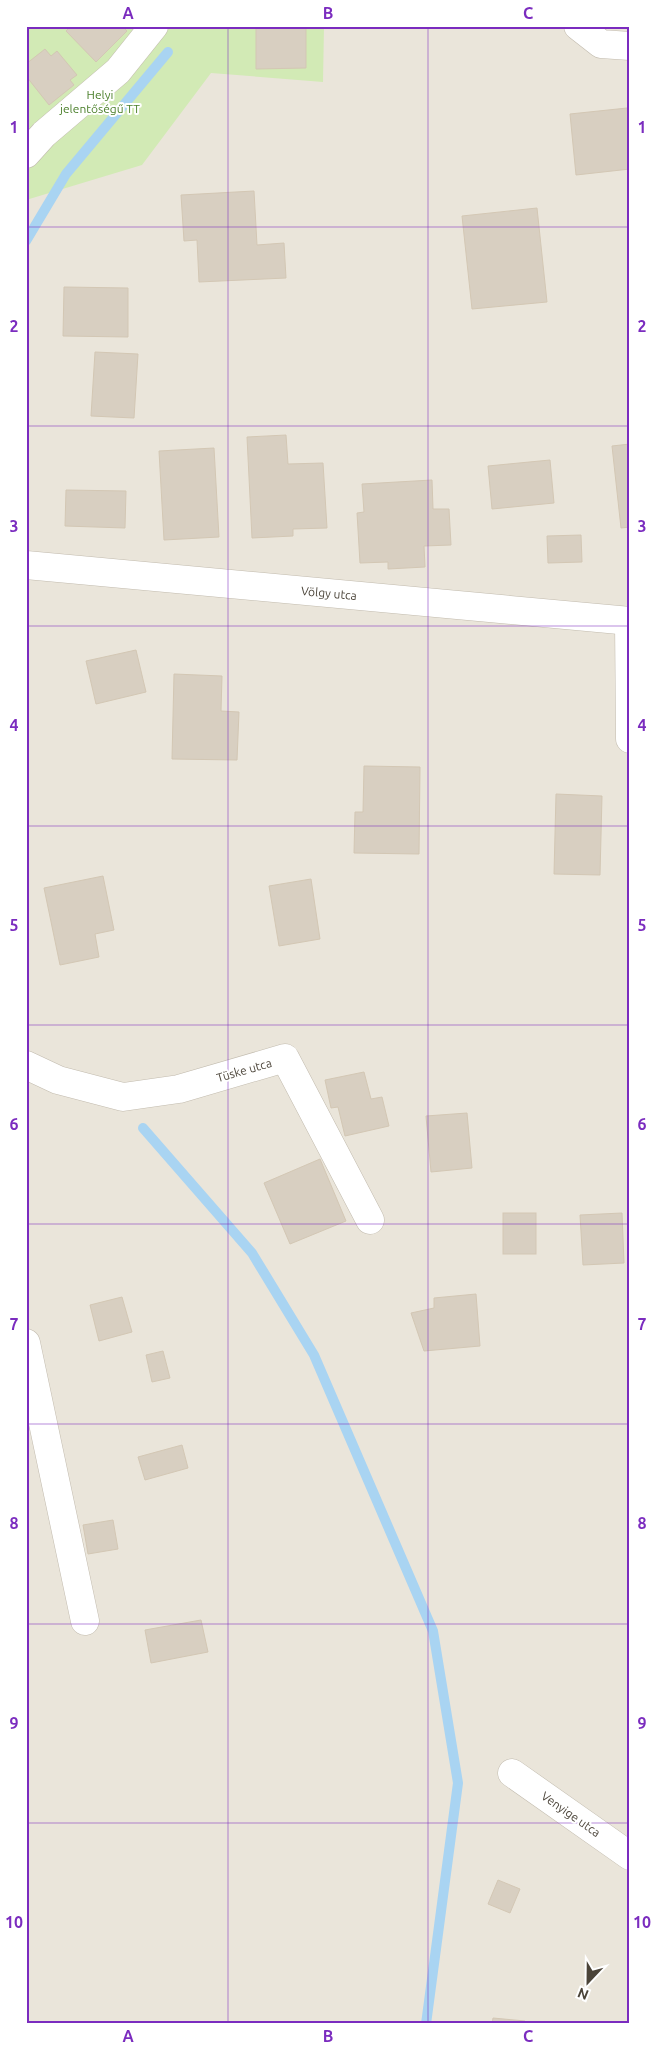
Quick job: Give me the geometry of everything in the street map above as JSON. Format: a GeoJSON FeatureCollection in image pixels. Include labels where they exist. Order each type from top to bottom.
{"type":"FeatureCollection","features":[{"type":"Feature","properties":{"kind":"street"},"geometry":{"type":"LineString","coordinates":[[26,154],[44,134],[118,71],[154,26]]}},
{"type":"Feature","properties":{"kind":"street"},"geometry":{"type":"LineString","coordinates":[[578,26],[601,44],[630,46]]}},
{"type":"Feature","properties":{"kind":"street","name":"Völgy utca"},"geometry":{"type":"LineString","coordinates":[[27,565],[629,621]]}},
{"type":"Feature","properties":{"kind":"street"},"geometry":{"type":"LineString","coordinates":[[629,621],[630,739]]}},
{"type":"Feature","properties":{"kind":"street","name":"Tüske utca"},"geometry":{"type":"LineString","coordinates":[[26,1065],[58,1080],[123,1097],[179,1089],[285,1058],[370,1220]]}},
{"type":"Feature","properties":{"kind":"street"},"geometry":{"type":"LineString","coordinates":[[26,1343],[85,1621]]}},
{"type":"Feature","properties":{"kind":"street","name":"Venyige utca"},"geometry":{"type":"LineString","coordinates":[[512,1773],[630,1856]]}},
{"type":"Feature","properties":{"kind":"shaded area"},"geometry":{"type":"Polygon","coordinates":[[[26,26],[630,26],[630,2024],[26,2024],[26,26]]]}},
{"type":"Feature","properties":{"kind":"green space","name":"Helyi jelentőségű TT"},"geometry":{"type":"Polygon","coordinates":[[[28,26],[324,26],[323,82],[211,73],[142,165],[26,200],[26,28],[28,26]]]}},
{"type":"Feature","properties":{"kind":"building"},"geometry":{"type":"Polygon","coordinates":[[[71,26],[122,26],[127,31],[96,62],[66,31],[71,26]]]}},
{"type":"Feature","properties":{"kind":"building"},"geometry":{"type":"Polygon","coordinates":[[[256,26],[306,26],[306,68],[256,69],[256,26]]]}},
{"type":"Feature","properties":{"kind":"building"},"geometry":{"type":"Polygon","coordinates":[[[45,49],[51,56],[57,51],[77,75],[70,80],[74,85],[49,105],[26,76],[26,64],[45,49]]]}},
{"type":"Feature","properties":{"kind":"building"},"geometry":{"type":"Polygon","coordinates":[[[627,108],[630,134],[630,169],[576,175],[570,114],[627,108]]]}},
{"type":"Feature","properties":{"kind":"building"},"geometry":{"type":"Polygon","coordinates":[[[254,191],[257,245],[284,243],[286,278],[199,282],[197,240],[184,241],[181,195],[254,191]]]}},
{"type":"Feature","properties":{"kind":"building"},"geometry":{"type":"Polygon","coordinates":[[[537,208],[547,302],[472,309],[462,216],[537,208]]]}},
{"type":"Feature","properties":{"kind":"building"},"geometry":{"type":"Polygon","coordinates":[[[64,287],[128,288],[128,337],[63,336],[64,287]]]}},
{"type":"Feature","properties":{"kind":"building"},"geometry":{"type":"Polygon","coordinates":[[[95,352],[138,354],[134,418],[91,416],[95,352]]]}},
{"type":"Feature","properties":{"kind":"building"},"geometry":{"type":"Polygon","coordinates":[[[286,435],[288,464],[323,463],[327,528],[293,529],[293,536],[252,538],[247,437],[286,435]]]}},
{"type":"Feature","properties":{"kind":"building"},"geometry":{"type":"Polygon","coordinates":[[[630,444],[630,527],[621,528],[612,446],[630,444]]]}},
{"type":"Feature","properties":{"kind":"building"},"geometry":{"type":"Polygon","coordinates":[[[214,448],[219,537],[164,540],[159,451],[214,448]]]}},
{"type":"Feature","properties":{"kind":"building"},"geometry":{"type":"Polygon","coordinates":[[[550,460],[554,503],[492,509],[488,466],[550,460]]]}},
{"type":"Feature","properties":{"kind":"building"},"geometry":{"type":"Polygon","coordinates":[[[432,480],[433,509],[449,509],[451,545],[424,546],[425,567],[388,569],[388,562],[360,563],[357,513],[364,512],[362,484],[432,480]]]}},
{"type":"Feature","properties":{"kind":"building"},"geometry":{"type":"Polygon","coordinates":[[[66,490],[126,491],[125,528],[65,526],[66,490]]]}},
{"type":"Feature","properties":{"kind":"building"},"geometry":{"type":"Polygon","coordinates":[[[581,535],[582,562],[548,563],[547,536],[581,535]]]}},
{"type":"Feature","properties":{"kind":"building"},"geometry":{"type":"Polygon","coordinates":[[[136,650],[146,692],[96,704],[86,661],[136,650]]]}},
{"type":"Feature","properties":{"kind":"building"},"geometry":{"type":"Polygon","coordinates":[[[174,674],[222,676],[221,711],[239,712],[237,760],[172,759],[174,674]]]}},
{"type":"Feature","properties":{"kind":"building"},"geometry":{"type":"Polygon","coordinates":[[[364,766],[420,767],[419,854],[354,853],[355,812],[363,812],[364,766]]]}},
{"type":"Feature","properties":{"kind":"building"},"geometry":{"type":"Polygon","coordinates":[[[556,794],[602,796],[600,875],[554,874],[556,794]]]}},
{"type":"Feature","properties":{"kind":"building"},"geometry":{"type":"Polygon","coordinates":[[[103,876],[114,930],[95,934],[99,957],[60,965],[44,888],[103,876]]]}},
{"type":"Feature","properties":{"kind":"building"},"geometry":{"type":"Polygon","coordinates":[[[311,879],[320,939],[279,946],[269,886],[311,879]]]}},
{"type":"Feature","properties":{"kind":"building"},"geometry":{"type":"Polygon","coordinates":[[[364,1072],[371,1099],[382,1097],[389,1126],[345,1136],[338,1107],[331,1108],[325,1080],[364,1072]]]}},
{"type":"Feature","properties":{"kind":"building"},"geometry":{"type":"Polygon","coordinates":[[[467,1113],[472,1168],[431,1172],[426,1116],[467,1113]]]}},
{"type":"Feature","properties":{"kind":"building"},"geometry":{"type":"Polygon","coordinates":[[[320,1159],[346,1221],[290,1244],[264,1183],[320,1159]]]}},
{"type":"Feature","properties":{"kind":"building"},"geometry":{"type":"Polygon","coordinates":[[[503,1213],[536,1213],[536,1254],[503,1254],[503,1213]]]}},
{"type":"Feature","properties":{"kind":"building"},"geometry":{"type":"Polygon","coordinates":[[[622,1213],[624,1263],[583,1265],[580,1215],[622,1213]]]}},
{"type":"Feature","properties":{"kind":"building"},"geometry":{"type":"Polygon","coordinates":[[[476,1294],[480,1346],[424,1351],[411,1313],[434,1308],[434,1298],[476,1294]]]}},
{"type":"Feature","properties":{"kind":"building"},"geometry":{"type":"Polygon","coordinates":[[[122,1297],[132,1332],[99,1341],[90,1305],[122,1297]]]}},
{"type":"Feature","properties":{"kind":"building"},"geometry":{"type":"Polygon","coordinates":[[[163,1351],[170,1378],[152,1382],[146,1355],[163,1351]]]}},
{"type":"Feature","properties":{"kind":"building"},"geometry":{"type":"Polygon","coordinates":[[[182,1445],[188,1468],[145,1480],[138,1457],[182,1445]]]}},
{"type":"Feature","properties":{"kind":"building"},"geometry":{"type":"Polygon","coordinates":[[[113,1520],[118,1549],[88,1554],[83,1525],[113,1520]]]}},
{"type":"Feature","properties":{"kind":"building"},"geometry":{"type":"Polygon","coordinates":[[[201,1620],[208,1652],[151,1663],[145,1630],[201,1620]]]}},
{"type":"Feature","properties":{"kind":"building"},"geometry":{"type":"Polygon","coordinates":[[[498,1880],[520,1889],[510,1913],[488,1904],[498,1880]]]}},
{"type":"Feature","properties":{"kind":"building"},"geometry":{"type":"Polygon","coordinates":[[[493,2018],[525,2021],[524,2024],[492,2024],[493,2018]]]}},
{"type":"Feature","properties":{"kind":"waterway"},"geometry":{"type":"LineString","coordinates":[[26,241],[66,174],[168,52]]}},
{"type":"Feature","properties":{"kind":"waterway"},"geometry":{"type":"LineString","coordinates":[[143,1128],[252,1253],[314,1355],[433,1631],[458,1783],[426,2024]]}}]}
